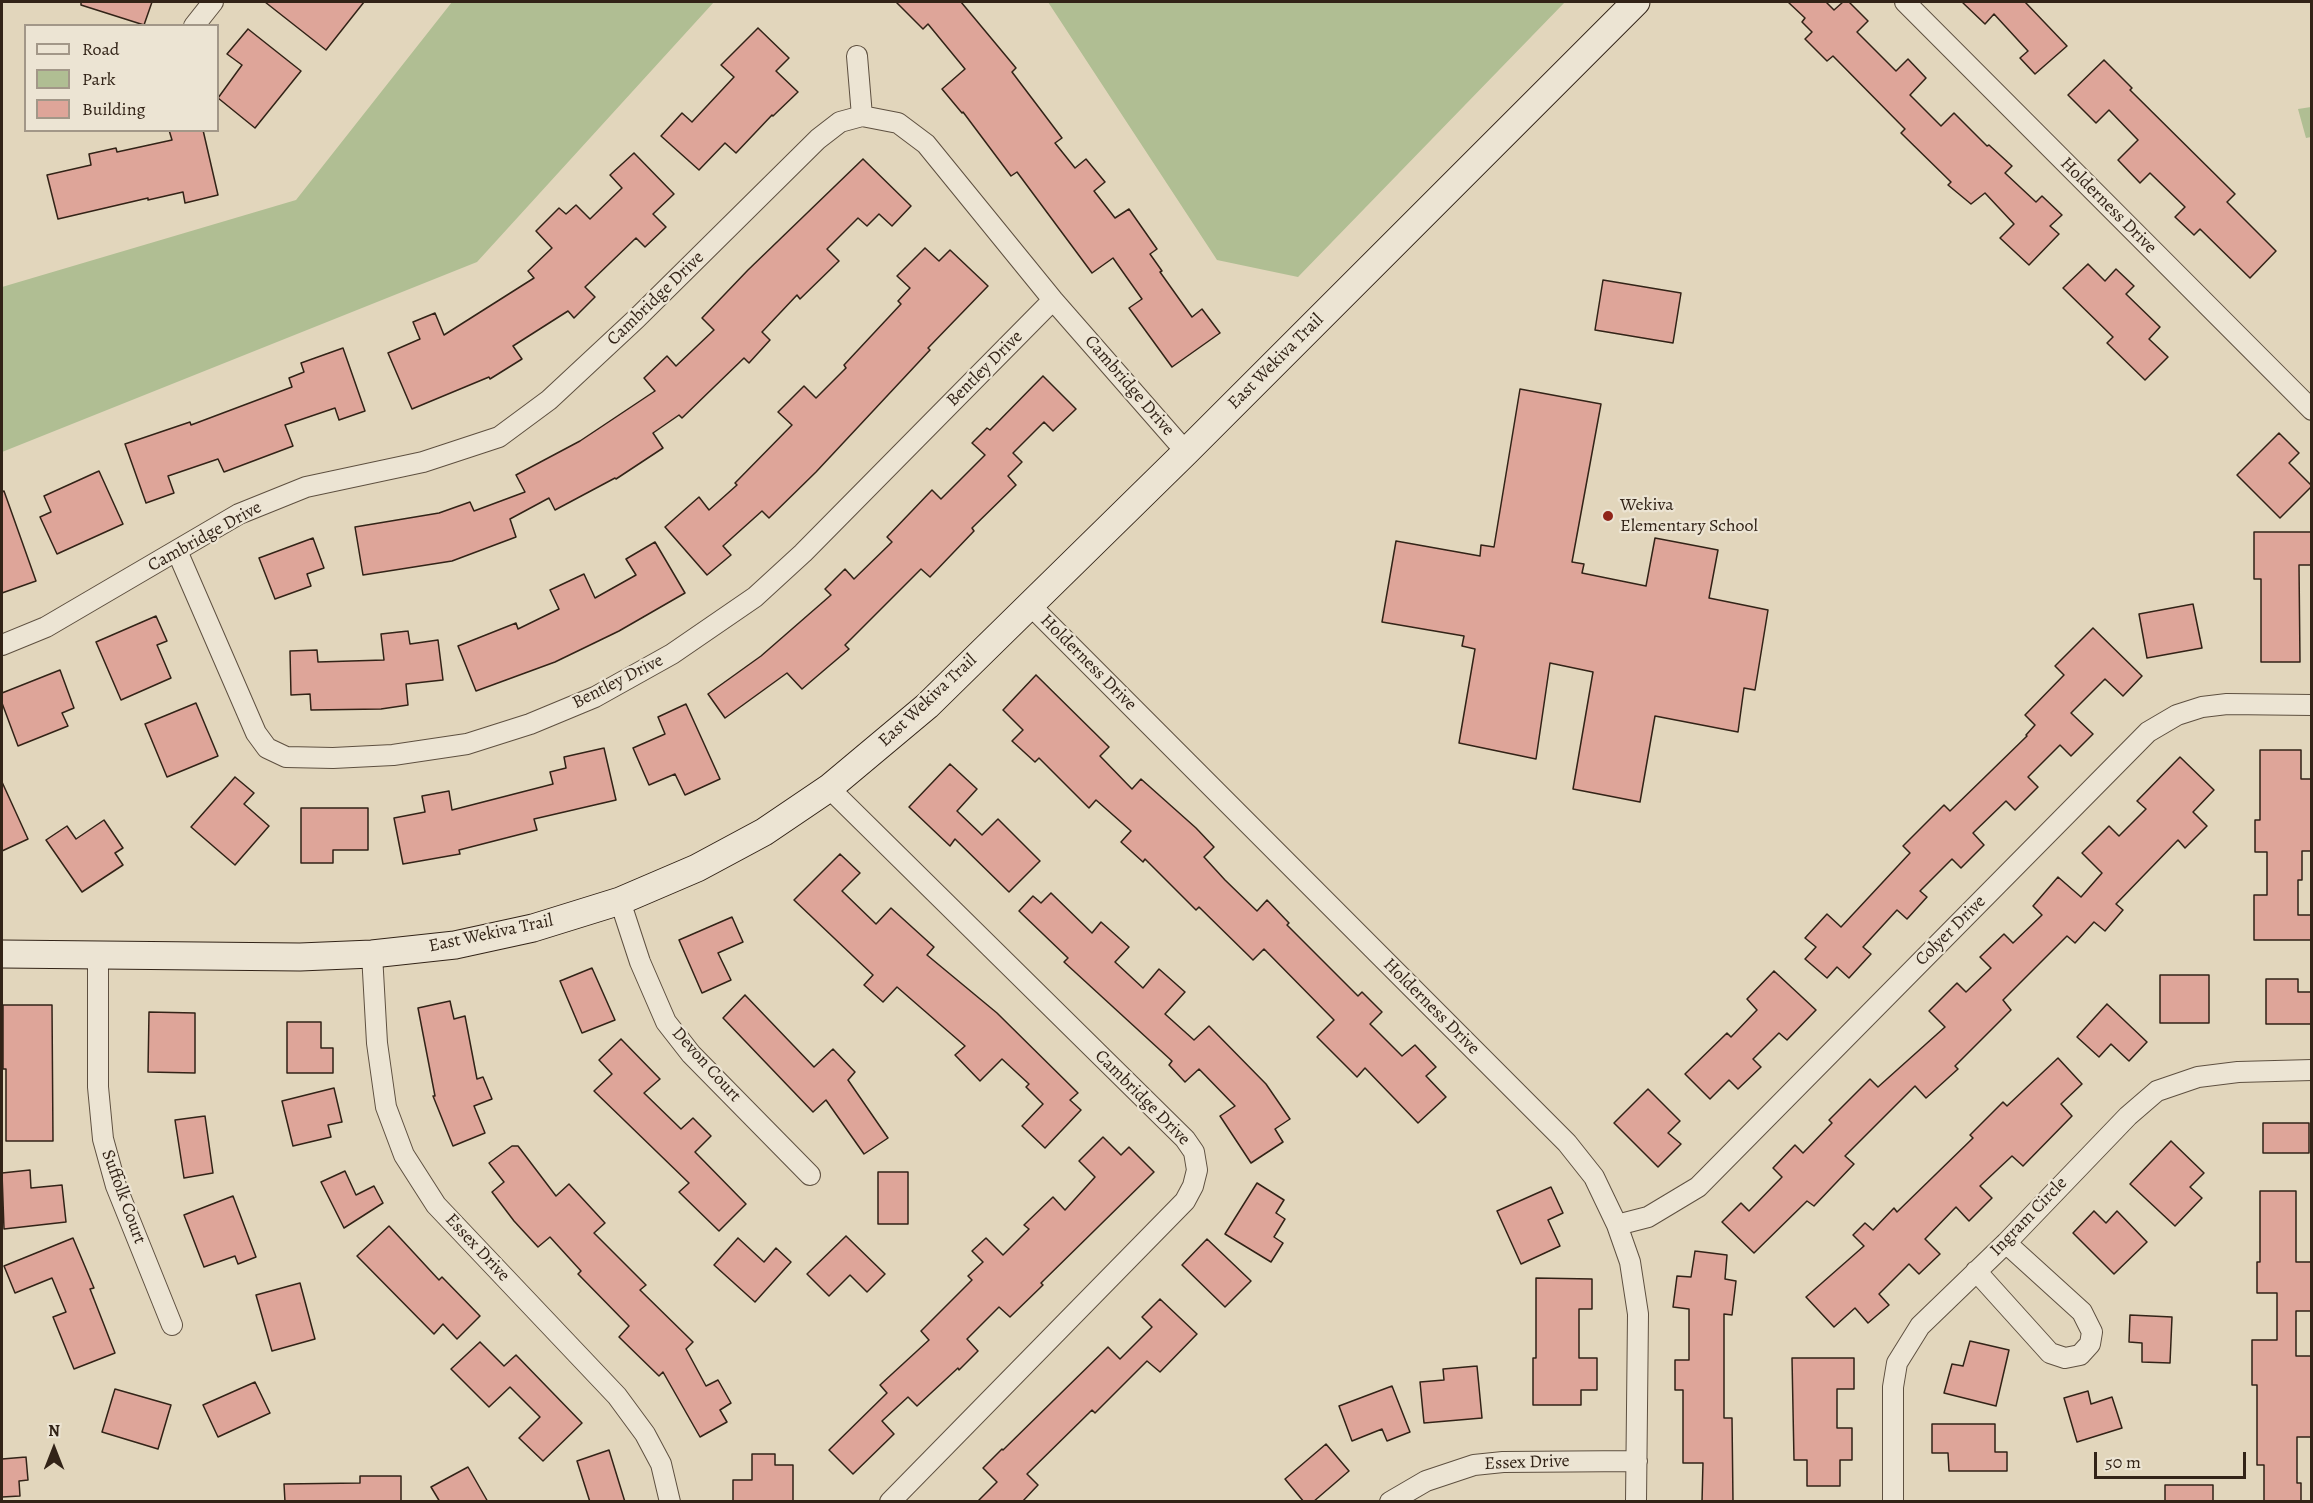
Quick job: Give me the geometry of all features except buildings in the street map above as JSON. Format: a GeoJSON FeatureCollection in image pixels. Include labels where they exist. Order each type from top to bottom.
{"type":"FeatureCollection","features":[{"type":"Feature","properties":{"kind":"street"},"geometry":{"type":"LineString","coordinates":[[196,24],[213,2]]}},
{"type":"Feature","properties":{"kind":"street","name":"East Wekiva Trail"},"geometry":{"type":"LineString","coordinates":[[2,954],[300,957],[372,954],[455,945],[533,928],[620,902],[697,868],[755,837],[829,788],[927,706],[1186,452],[1636,2]]}},
{"type":"Feature","properties":{"kind":"street","name":"Holderness Drive"},"geometry":{"type":"LineString","coordinates":[[1905,2],[2312,410]]}},
{"type":"Feature","properties":{"kind":"street"},"geometry":{"type":"LineString","coordinates":[[857,56],[862,116]]}},
{"type":"Feature","properties":{"kind":"street","name":"Cambridge Drive"},"geometry":{"type":"LineString","coordinates":[[2,645],[46,627],[239,514],[306,487],[423,462],[499,437],[549,400],[610,344],[818,139],[840,122],[862,116],[898,123],[926,144],[1053,300],[1186,452]]}},
{"type":"Feature","properties":{"kind":"street","name":"Bentley Drive"},"geometry":{"type":"LineString","coordinates":[[177,551],[256,733],[267,748],[286,757],[333,758],[393,755],[467,744],[530,724],[595,698],[672,654],[756,597],[803,553],[1053,300]]}},
{"type":"Feature","properties":{"kind":"street","name":"Holderness Drive"},"geometry":{"type":"LineString","coordinates":[[1029,604],[1567,1143],[1594,1177],[1617,1225],[1630,1262],[1638,1314],[1636,1502]]}},
{"type":"Feature","properties":{"kind":"street","name":"Colyer Drive"},"geometry":{"type":"LineString","coordinates":[[1617,1225],[1648,1217],[1698,1187],[2148,732],[2177,715],[2202,706],[2312,705]]}},
{"type":"Feature","properties":{"kind":"street","name":"Cambridge Drive"},"geometry":{"type":"LineString","coordinates":[[829,788],[1185,1139],[1194,1152],[1197,1170],[1193,1186],[1185,1202],[890,1502]]}},
{"type":"Feature","properties":{"kind":"street","name":"Devon Court"},"geometry":{"type":"LineString","coordinates":[[620,902],[640,962],[666,1022],[691,1054],[810,1175]]}},
{"type":"Feature","properties":{"kind":"street","name":"Essex Drive"},"geometry":{"type":"LineString","coordinates":[[372,954],[376,1043],[386,1107],[404,1155],[436,1205],[617,1396],[645,1434],[661,1464],[670,1502]]}},
{"type":"Feature","properties":{"kind":"street","name":"Suffolk Court"},"geometry":{"type":"LineString","coordinates":[[98,955],[98,1087],[103,1139],[116,1186],[172,1325]]}},
{"type":"Feature","properties":{"kind":"street","name":"Ingram Circle"},"geometry":{"type":"LineString","coordinates":[[1893,1502],[1893,1387],[1897,1363],[1920,1326],[2006,1243],[2128,1116],[2157,1091],[2198,1077],[2238,1072],[2312,1070]]}},
{"type":"Feature","properties":{"kind":"street"},"geometry":{"type":"LineString","coordinates":[[1976,1271],[2050,1353],[2065,1358],[2080,1355],[2090,1344],[2092,1332],[2082,1312],[2006,1243]]}},
{"type":"Feature","properties":{"kind":"street","name":"Essex Drive"},"geometry":{"type":"LineString","coordinates":[[1390,1502],[1426,1481],[1474,1465],[1503,1462],[1637,1461]]}},
{"type":"Feature","properties":{"kind":"green space"},"geometry":{"type":"Polygon","coordinates":[[[452,2],[714,2],[477,262],[2,452],[2,287],[296,200],[452,2]]]}},
{"type":"Feature","properties":{"kind":"green space"},"geometry":{"type":"Polygon","coordinates":[[[1048,2],[1565,2],[1298,277],[1217,260],[1048,2]]]}},
{"type":"Feature","properties":{"kind":"green space"},"geometry":{"type":"Polygon","coordinates":[[[2311,107],[2311,137],[2306,138],[2298,109],[2311,107]]]}},
{"type":"Feature","properties":{"kind":"place","name":"Wekiva Elementary School"},"geometry":{"type":"Point","coordinates":[1608,516]}}]}
